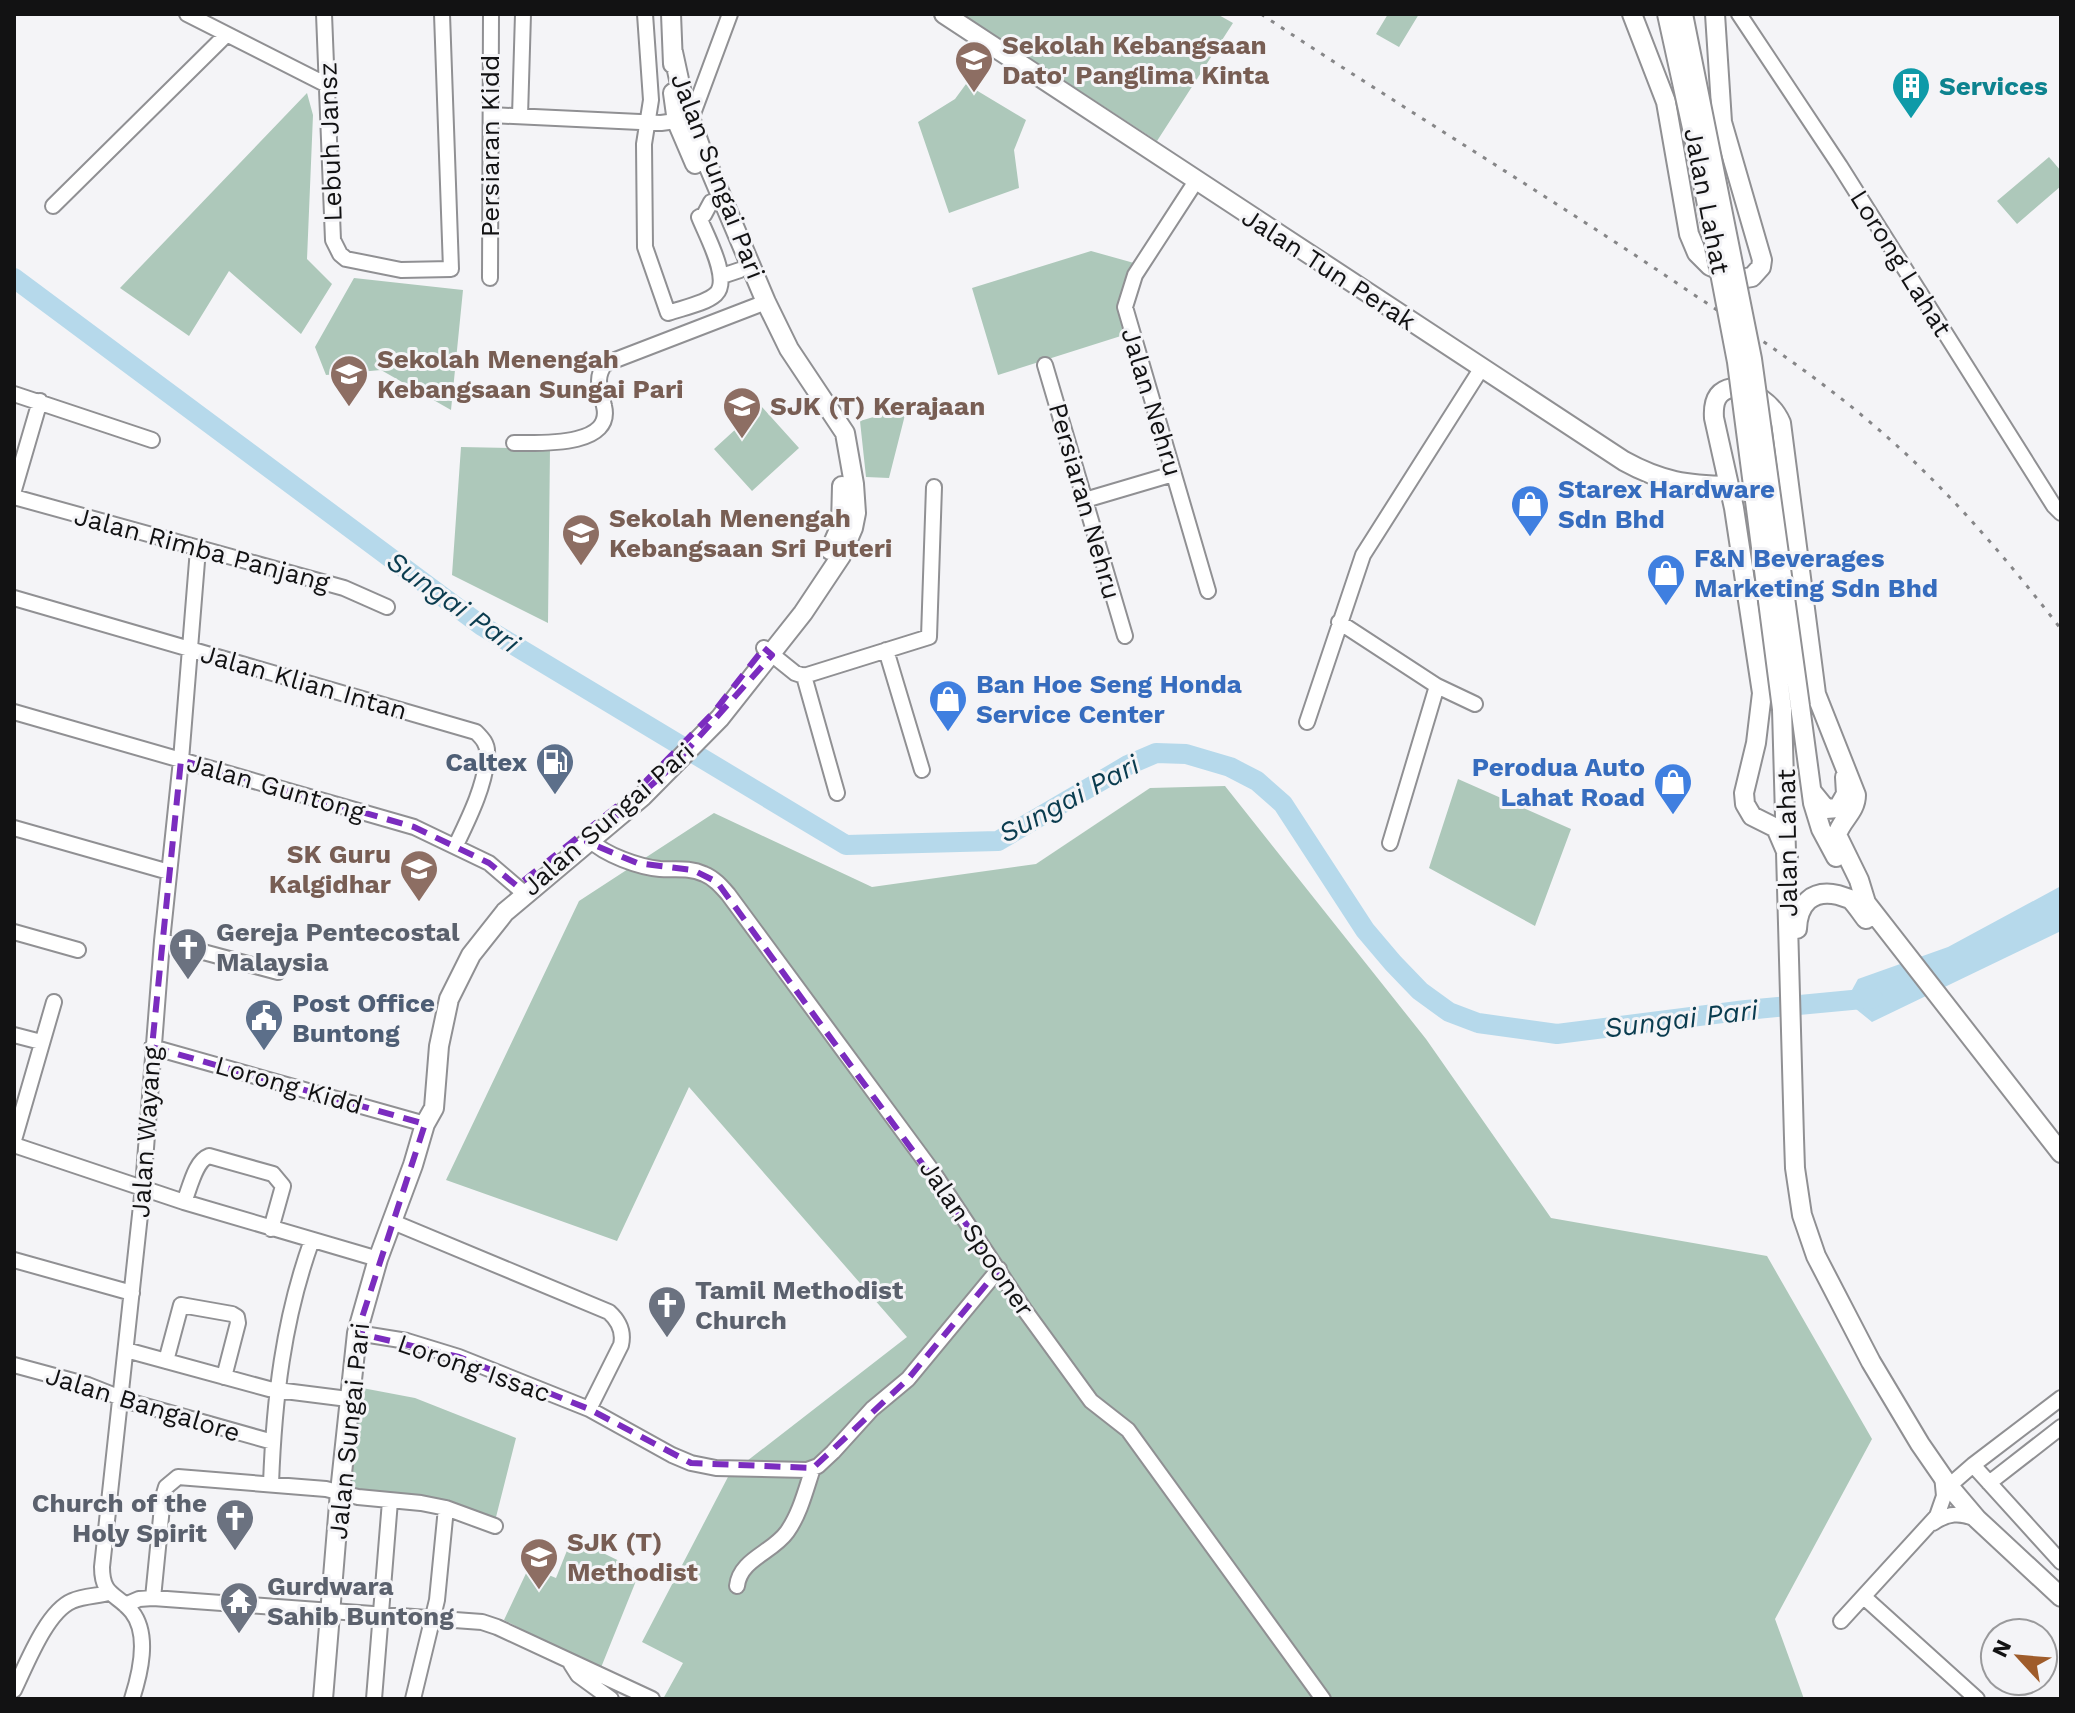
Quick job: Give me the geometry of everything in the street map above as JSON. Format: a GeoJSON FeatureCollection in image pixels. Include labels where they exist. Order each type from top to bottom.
{"type":"FeatureCollection","features":[{"type":"Feature","properties":{"kind":"main road","name":"Jalan Sungai Pari"},"geometry":{"type":"LineString","coordinates":[[520,890],[590,840],[716,715],[768,651],[830,550],[837,537],[843,512],[834,439],[784,341],[760,304],[731,273],[684,120],[683,98],[673,52],[671,14]]}},
{"type":"Feature","properties":{"kind":"main road","name":"Jalan Tun Perak"},"geometry":{"type":"LineString","coordinates":[[944,14],[1481,369],[1641,471],[1682,485],[1729,486]]}},
{"type":"Feature","properties":{"kind":"main road"},"geometry":{"type":"LineString","coordinates":[[1629,14],[1666,102],[1693,245],[1703,259],[1718,271],[1740,279],[1752,277],[1761,267],[1761,251],[1723,130],[1716,16]]}},
{"type":"Feature","properties":{"kind":"main road","name":"Jalan Lahat"},"geometry":{"type":"LineString","coordinates":[[1667,14],[1737,362],[1791,707]]}},
{"type":"Feature","properties":{"kind":"main road","name":"Jalan Lahat"},"geometry":{"type":"LineString","coordinates":[[1683,14],[1752,359],[1791,707],[1786,800],[1795,1168],[1802,1215],[1816,1256],[1871,1362],[1920,1444],[1977,1519],[2061,1597]]}},
{"type":"Feature","properties":{"kind":"main road","name":"Jalan Sungai Pari"},"geometry":{"type":"LineString","coordinates":[[684,120],[760,304]]}},
{"type":"Feature","properties":{"kind":"main road"},"geometry":{"type":"LineString","coordinates":[[1788,856],[1776,828],[1752,816],[1745,804],[1744,793],[1756,743],[1762,693],[1714,410],[1721,392],[1738,388],[1765,402],[1781,423],[1816,694],[1856,795],[1856,804],[1837,835],[1859,880],[1867,906]]}},
{"type":"Feature","properties":{"kind":"main road"},"geometry":{"type":"LineString","coordinates":[[1791,707],[1821,829],[1844,872],[1867,906],[2058,1146]]}},
{"type":"Feature","properties":{"kind":"main road"},"geometry":{"type":"LineString","coordinates":[[1811,791],[1826,809],[1838,808],[1846,794],[1845,769]]}},
{"type":"Feature","properties":{"kind":"main road","name":"Jalan Sungai Pari"},"geometry":{"type":"LineString","coordinates":[[323,1699],[348,1399],[357,1333],[378,1259],[425,1124],[422,1116],[430,1087],[438,1006],[465,952],[520,890],[640,793]]}},
{"type":"Feature","properties":{"kind":"main road"},"geometry":{"type":"LineString","coordinates":[[1745,804],[1758,812],[1770,814],[1777,812],[1786,800]]}},
{"type":"Feature","properties":{"kind":"main road"},"geometry":{"type":"LineString","coordinates":[[1792,1010],[1798,916],[1801,906],[1809,898],[1831,894],[1849,898],[1870,924],[1907,955]]}},
{"type":"Feature","properties":{"kind":"street"},"geometry":{"type":"LineString","coordinates":[[187,14],[327,85]]}},
{"type":"Feature","properties":{"kind":"street","name":"Lebuh Jansz"},"geometry":{"type":"LineString","coordinates":[[324,14],[333,240],[340,254],[352,262],[401,270],[451,269],[442,14]]}},
{"type":"Feature","properties":{"kind":"street","name":"Persiaran Kidd"},"geometry":{"type":"LineString","coordinates":[[490,278],[491,14]]}},
{"type":"Feature","properties":{"kind":"street"},"geometry":{"type":"LineString","coordinates":[[520,116],[523,14]]}},
{"type":"Feature","properties":{"kind":"street"},"geometry":{"type":"LineString","coordinates":[[645,14],[651,100],[644,144],[645,247],[668,313],[714,296],[731,273]]}},
{"type":"Feature","properties":{"kind":"street"},"geometry":{"type":"LineString","coordinates":[[491,115],[647,123],[684,120],[730,14]]}},
{"type":"Feature","properties":{"kind":"street","name":"Lorong Lahat"},"geometry":{"type":"LineString","coordinates":[[1739,14],[1818,133],[2045,493],[2061,513]]}},
{"type":"Feature","properties":{"kind":"street"},"geometry":{"type":"LineString","coordinates":[[53,206],[226,35]]}},
{"type":"Feature","properties":{"kind":"street","name":"Jalan Nehru"},"geometry":{"type":"LineString","coordinates":[[1196,181],[1135,275],[1125,307],[1208,591]]}},
{"type":"Feature","properties":{"kind":"street"},"geometry":{"type":"LineString","coordinates":[[514,443],[588,436],[605,421],[606,411],[598,376],[605,364],[760,304]]}},
{"type":"Feature","properties":{"kind":"street","name":"Persiaran Nehru"},"geometry":{"type":"LineString","coordinates":[[1045,365],[1125,636]]}},
{"type":"Feature","properties":{"kind":"street"},"geometry":{"type":"LineString","coordinates":[[1307,722],[1368,543],[1481,369]]}},
{"type":"Feature","properties":{"kind":"street"},"geometry":{"type":"LineString","coordinates":[[14,394],[152,440]]}},
{"type":"Feature","properties":{"kind":"street"},"geometry":{"type":"LineString","coordinates":[[14,490],[40,401]]}},
{"type":"Feature","properties":{"kind":"street"},"geometry":{"type":"LineString","coordinates":[[1085,500],[1173,474]]}},
{"type":"Feature","properties":{"kind":"street"},"geometry":{"type":"LineString","coordinates":[[804,676],[929,637],[934,487]]}},
{"type":"Feature","properties":{"kind":"street","name":"Jalan Rimba Panjang"},"geometry":{"type":"LineString","coordinates":[[14,497],[344,588],[387,607]]}},
{"type":"Feature","properties":{"kind":"street","name":"Jalan Wayang"},"geometry":{"type":"LineString","coordinates":[[109,1593],[102,1579],[102,1567],[143,1187],[152,1047],[181,760],[198,549]]}},
{"type":"Feature","properties":{"kind":"street","name":"Jalan Klian Intan"},"geometry":{"type":"LineString","coordinates":[[14,598],[476,732],[485,741],[488,752],[472,807],[456,845]]}},
{"type":"Feature","properties":{"kind":"street"},"geometry":{"type":"LineString","coordinates":[[1339,622],[1437,686],[1475,704]]}},
{"type":"Feature","properties":{"kind":"street"},"geometry":{"type":"LineString","coordinates":[[886,650],[922,770]]}},
{"type":"Feature","properties":{"kind":"street"},"geometry":{"type":"LineString","coordinates":[[768,651],[804,676],[837,793]]}},
{"type":"Feature","properties":{"kind":"street"},"geometry":{"type":"LineString","coordinates":[[1390,843],[1437,686]]}},
{"type":"Feature","properties":{"kind":"street","name":"Jalan Guntong"},"geometry":{"type":"LineString","coordinates":[[14,712],[414,827],[489,863],[520,890]]}},
{"type":"Feature","properties":{"kind":"street"},"geometry":{"type":"LineString","coordinates":[[14,828],[169,872]]}},
{"type":"Feature","properties":{"kind":"street","name":"Jalan Spooner"},"geometry":{"type":"LineString","coordinates":[[590,840],[637,863],[657,869],[693,870],[717,882],[933,1172],[1024,1309],[1091,1401],[1128,1430],[1323,1699]]}},
{"type":"Feature","properties":{"kind":"street"},"geometry":{"type":"LineString","coordinates":[[14,932],[78,950]]}},
{"type":"Feature","properties":{"kind":"street"},"geometry":{"type":"LineString","coordinates":[[162,941],[278,972]]}},
{"type":"Feature","properties":{"kind":"street"},"geometry":{"type":"LineString","coordinates":[[54,1002],[14,1142],[184,1202],[378,1259]]}},
{"type":"Feature","properties":{"kind":"street"},"geometry":{"type":"LineString","coordinates":[[14,1035],[41,1042]]}},
{"type":"Feature","properties":{"kind":"street","name":"Lorong Kidd"},"geometry":{"type":"LineString","coordinates":[[152,1047],[425,1124]]}},
{"type":"Feature","properties":{"kind":"street"},"geometry":{"type":"LineString","coordinates":[[184,1202],[199,1165],[203,1158],[209,1156],[273,1174],[283,1186],[271,1229]]}},
{"type":"Feature","properties":{"kind":"street"},"geometry":{"type":"LineString","coordinates":[[393,1222],[609,1312],[623,1337],[589,1409]]}},
{"type":"Feature","properties":{"kind":"street"},"geometry":{"type":"LineString","coordinates":[[271,1484],[276,1391],[292,1302],[312,1240]]}},
{"type":"Feature","properties":{"kind":"street"},"geometry":{"type":"LineString","coordinates":[[14,1260],[132,1293]]}},
{"type":"Feature","properties":{"kind":"street"},"geometry":{"type":"LineString","coordinates":[[737,1586],[743,1569],[788,1531],[813,1468],[849,1438],[872,1409],[908,1379],[999,1269]]}},
{"type":"Feature","properties":{"kind":"street"},"geometry":{"type":"LineString","coordinates":[[166,1361],[181,1305],[232,1314],[237,1317],[238,1323],[224,1377]]}},
{"type":"Feature","properties":{"kind":"street","name":"Lorong Issac"},"geometry":{"type":"LineString","coordinates":[[357,1333],[435,1348],[589,1409],[691,1463],[741,1469],[813,1468]]}},
{"type":"Feature","properties":{"kind":"street"},"geometry":{"type":"LineString","coordinates":[[126,1350],[276,1391],[348,1399]]}},
{"type":"Feature","properties":{"kind":"street","name":"Jalan Bangalore"},"geometry":{"type":"LineString","coordinates":[[14,1365],[273,1442]]}},
{"type":"Feature","properties":{"kind":"street"},"geometry":{"type":"LineString","coordinates":[[1841,1621],[1930,1525],[1942,1507],[1946,1481],[1973,1465],[2061,1398]]}},
{"type":"Feature","properties":{"kind":"street"},"geometry":{"type":"LineString","coordinates":[[1989,1483],[2061,1427]]}},
{"type":"Feature","properties":{"kind":"street"},"geometry":{"type":"LineString","coordinates":[[1973,1465],[2060,1559]]}},
{"type":"Feature","properties":{"kind":"street"},"geometry":{"type":"LineString","coordinates":[[153,1598],[163,1497],[171,1481],[186,1477],[340,1492],[446,1508],[495,1526]]}},
{"type":"Feature","properties":{"kind":"street"},"geometry":{"type":"LineString","coordinates":[[374,1699],[390,1501]]}},
{"type":"Feature","properties":{"kind":"street"},"geometry":{"type":"LineString","coordinates":[[413,1699],[433,1619],[446,1508]]}},
{"type":"Feature","properties":{"kind":"street"},"geometry":{"type":"LineString","coordinates":[[1930,1525],[1941,1517],[1953,1514],[1965,1514],[1977,1519]]}},
{"type":"Feature","properties":{"kind":"street"},"geometry":{"type":"LineString","coordinates":[[14,1690],[60,1608],[72,1601],[109,1593],[125,1605],[136,1619],[142,1647],[139,1677],[132,1699]]}},
{"type":"Feature","properties":{"kind":"street"},"geometry":{"type":"LineString","coordinates":[[1864,1597],[1977,1699]]}},
{"type":"Feature","properties":{"kind":"street"},"geometry":{"type":"LineString","coordinates":[[125,1605],[139,1599],[153,1598],[482,1622],[652,1699]]}},
{"type":"Feature","properties":{"kind":"street"},"geometry":{"type":"LineString","coordinates":[[569,1660],[578,1675],[611,1699]]}},
{"type":"Feature","properties":{"kind":"highlighted area"},"geometry":{"type":"Polygon","coordinates":[[[764,648],[772,655],[673,766],[587,842],[637,863],[693,870],[717,882],[999,1269],[908,1379],[813,1468],[691,1463],[589,1409],[459,1357],[357,1333],[425,1124],[152,1047],[181,760],[414,827],[489,863],[517,886],[637,790],[713,713],[764,648]]]}},
{"type":"Feature","properties":{"kind":"green space"},"geometry":{"type":"Polygon","coordinates":[[[962,14],[1217,14],[1233,23],[1157,141],[962,14]]]}},
{"type":"Feature","properties":{"kind":"green space"},"geometry":{"type":"Polygon","coordinates":[[[1388,14],[1419,14],[1399,47],[1376,34],[1388,14]]]}},
{"type":"Feature","properties":{"kind":"green space"},"geometry":{"type":"Polygon","coordinates":[[[966,84],[1026,120],[1014,150],[1019,188],[949,213],[918,122],[955,99],[966,84]]]}},
{"type":"Feature","properties":{"kind":"green space"},"geometry":{"type":"Polygon","coordinates":[[[307,93],[313,115],[307,259],[332,284],[301,334],[229,271],[189,336],[120,288],[307,93]]]}},
{"type":"Feature","properties":{"kind":"green space"},"geometry":{"type":"Polygon","coordinates":[[[2049,157],[2061,171],[2061,186],[2017,224],[1997,201],[2049,157]]]}},
{"type":"Feature","properties":{"kind":"green space"},"geometry":{"type":"Polygon","coordinates":[[[1091,251],[1134,263],[1120,298],[1124,335],[998,375],[972,288],[1091,251]]]}},
{"type":"Feature","properties":{"kind":"green space"},"geometry":{"type":"Polygon","coordinates":[[[354,278],[463,290],[451,410],[381,370],[326,375],[315,347],[354,278]]]}},
{"type":"Feature","properties":{"kind":"green space"},"geometry":{"type":"Polygon","coordinates":[[[761,406],[799,448],[752,491],[714,449],[761,406]]]}},
{"type":"Feature","properties":{"kind":"green space"},"geometry":{"type":"Polygon","coordinates":[[[907,407],[889,478],[866,477],[860,421],[907,407]]]}},
{"type":"Feature","properties":{"kind":"green space"},"geometry":{"type":"Polygon","coordinates":[[[461,447],[550,449],[548,623],[452,575],[461,447]]]}},
{"type":"Feature","properties":{"kind":"green space"},"geometry":{"type":"Polygon","coordinates":[[[1458,779],[1571,829],[1535,926],[1429,868],[1458,779]]]}},
{"type":"Feature","properties":{"kind":"green space"},"geometry":{"type":"Polygon","coordinates":[[[1225,786],[1426,1039],[1551,1218],[1767,1256],[1872,1439],[1775,1619],[1804,1699],[663,1699],[683,1663],[642,1642],[729,1475],[907,1337],[689,1087],[617,1241],[446,1180],[579,901],[714,813],[872,887],[1036,864],[1150,788],[1225,786]]]}},
{"type":"Feature","properties":{"kind":"green space"},"geometry":{"type":"Polygon","coordinates":[[[357,1387],[415,1398],[516,1438],[495,1521],[347,1489],[357,1387]]]}},
{"type":"Feature","properties":{"kind":"green space"},"geometry":{"type":"Polygon","coordinates":[[[572,1538],[640,1571],[600,1670],[504,1620],[529,1567],[556,1578],[572,1538]]]}},
{"type":"Feature","properties":{"kind":"water"},"geometry":{"type":"Polygon","coordinates":[[[2061,886],[2061,931],[1872,1022],[1846,1001],[1858,979],[1948,947],[2061,886]]]}},
{"type":"Feature","properties":{"kind":"waterway","name":"Sungai Pari"},"geometry":{"type":"LineString","coordinates":[[14,278],[482,626],[846,845],[998,841],[1128,765],[1156,753],[1186,754],[1230,767],[1257,781],[1283,804],[1365,930],[1393,963],[1420,991],[1449,1012],[1478,1023],[1557,1034],[1746,1010],[1873,998]]}},
{"type":"Feature","properties":{"kind":"railway"},"geometry":{"type":"LineString","coordinates":[[1261,14],[1634,255],[1832,392],[1878,429],[1952,499],[2061,629]]}},
{"type":"Feature","properties":{"kind":"place","name":"Sekolah Kebangsaan Dato' Panglima Kinta"},"geometry":{"type":"Point","coordinates":[974,94]}},
{"type":"Feature","properties":{"kind":"place","name":"Services"},"geometry":{"type":"Point","coordinates":[1911,120]}},
{"type":"Feature","properties":{"kind":"place","name":"Sekolah Menengah Kebangsaan Sungai Pari"},"geometry":{"type":"Point","coordinates":[349,408]}},
{"type":"Feature","properties":{"kind":"place","name":"SJK (T) Kerajaan"},"geometry":{"type":"Point","coordinates":[742,440]}},
{"type":"Feature","properties":{"kind":"place","name":"Starex Hardware Sdn Bhd"},"geometry":{"type":"Point","coordinates":[1530,538]}},
{"type":"Feature","properties":{"kind":"place","name":"Sekolah Menengah Kebangsaan Sri Puteri"},"geometry":{"type":"Point","coordinates":[581,567]}},
{"type":"Feature","properties":{"kind":"place","name":"F&N Beverages Marketing Sdn Bhd"},"geometry":{"type":"Point","coordinates":[1666,607]}},
{"type":"Feature","properties":{"kind":"place","name":"Ban Hoe Seng Honda Service Center"},"geometry":{"type":"Point","coordinates":[948,733]}},
{"type":"Feature","properties":{"kind":"place","name":"Caltex"},"geometry":{"type":"Point","coordinates":[555,796]}},
{"type":"Feature","properties":{"kind":"place","name":"Perodua Auto Lahat Road"},"geometry":{"type":"Point","coordinates":[1673,816]}},
{"type":"Feature","properties":{"kind":"place","name":"SK Guru Kalgidhar"},"geometry":{"type":"Point","coordinates":[419,903]}},
{"type":"Feature","properties":{"kind":"place","name":"Gereja Pentecostal Malaysia"},"geometry":{"type":"Point","coordinates":[188,981]}},
{"type":"Feature","properties":{"kind":"place","name":"Post Office Buntong"},"geometry":{"type":"Point","coordinates":[264,1052]}},
{"type":"Feature","properties":{"kind":"place","name":"Tamil Methodist Church"},"geometry":{"type":"Point","coordinates":[667,1339]}},
{"type":"Feature","properties":{"kind":"place","name":"Church of the Holy Spirit"},"geometry":{"type":"Point","coordinates":[235,1552]}},
{"type":"Feature","properties":{"kind":"place","name":"SJK (T) Methodist"},"geometry":{"type":"Point","coordinates":[539,1591]}},
{"type":"Feature","properties":{"kind":"place","name":"Gurdwara Sahib Buntong"},"geometry":{"type":"Point","coordinates":[239,1635]}}]}
